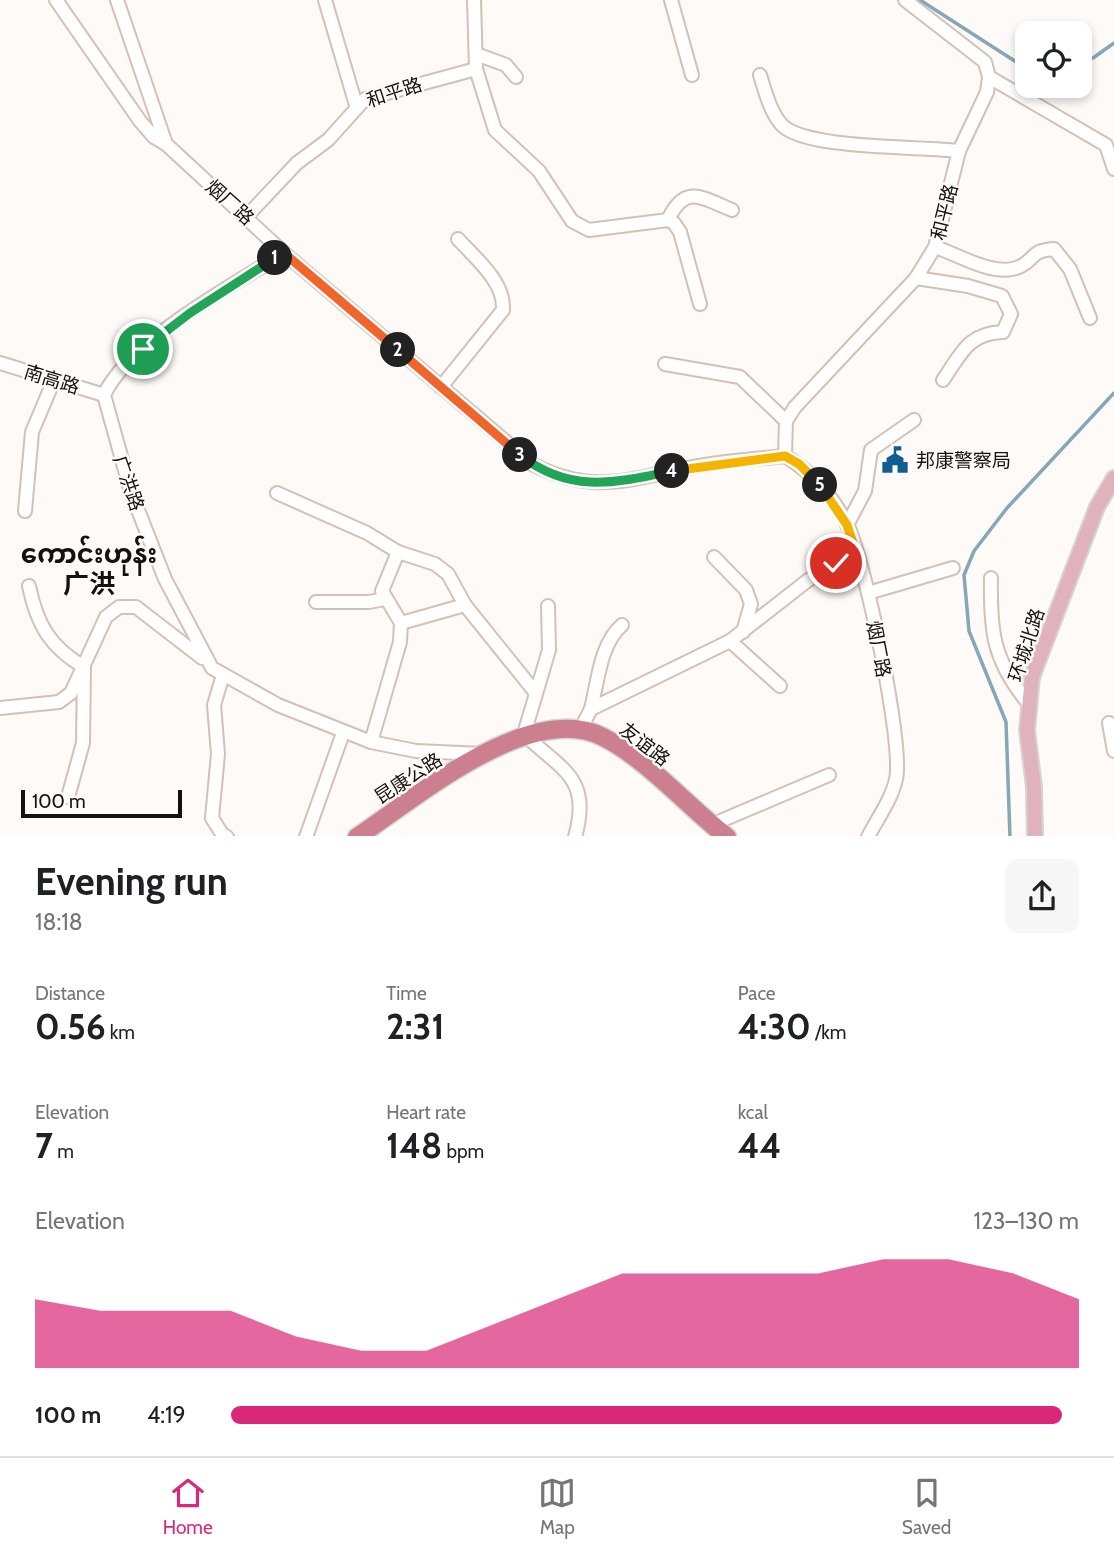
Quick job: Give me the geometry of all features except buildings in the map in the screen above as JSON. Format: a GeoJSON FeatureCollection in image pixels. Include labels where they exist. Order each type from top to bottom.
{"type":"FeatureCollection","features":[{"type":"Feature","properties":{"kind":"highway","name":"友谊路"},"geometry":{"type":"LineString","coordinates":[[483,754],[524,734],[553,728],[580,730],[601,736],[623,750],[719,832]]}},
{"type":"Feature","properties":{"kind":"highway","name":"昆康公路"},"geometry":{"type":"LineString","coordinates":[[357,836],[483,754]]}},
{"type":"Feature","properties":{"kind":"main road","name":"环城北路"},"geometry":{"type":"LineString","coordinates":[[1035,836],[1028,703],[1040,652],[1097,507],[1114,478]]}},
{"type":"Feature","properties":{"kind":"street"},"geometry":{"type":"LineString","coordinates":[[56,0],[140,121],[153,137],[166,144]]}},
{"type":"Feature","properties":{"kind":"street","name":"烟厂路"},"geometry":{"type":"LineString","coordinates":[[117,0],[166,144],[284,253],[532,464],[557,477],[582,483],[607,483],[700,466],[785,456],[813,477],[847,525],[855,549],[868,593],[896,736],[898,765],[892,791],[868,836]]}},
{"type":"Feature","properties":{"kind":"street"},"geometry":{"type":"LineString","coordinates":[[325,0],[356,106]]}},
{"type":"Feature","properties":{"kind":"street"},"geometry":{"type":"LineString","coordinates":[[474,0],[476,69],[495,130],[539,171],[578,225],[589,230],[668,220],[674,223],[680,232],[700,304]]}},
{"type":"Feature","properties":{"kind":"street"},"geometry":{"type":"LineString","coordinates":[[671,0],[692,75]]}},
{"type":"Feature","properties":{"kind":"street"},"geometry":{"type":"LineString","coordinates":[[905,0],[985,62],[989,77],[1106,145],[1114,169]]}},
{"type":"Feature","properties":{"kind":"street"},"geometry":{"type":"LineString","coordinates":[[476,54],[506,65],[516,77]]}},
{"type":"Feature","properties":{"kind":"street","name":"和平路"},"geometry":{"type":"LineString","coordinates":[[247,216],[297,163],[328,140],[356,106],[375,94],[476,69]]}},
{"type":"Feature","properties":{"kind":"street"},"geometry":{"type":"LineString","coordinates":[[760,75],[781,125],[799,135],[861,146],[959,151]]}},
{"type":"Feature","properties":{"kind":"street","name":"和平路"},"geometry":{"type":"LineString","coordinates":[[786,421],[805,394],[916,278],[935,247],[959,151],[987,92],[989,77]]}},
{"type":"Feature","properties":{"kind":"street"},"geometry":{"type":"LineString","coordinates":[[668,220],[682,199],[694,195],[732,210]]}},
{"type":"Feature","properties":{"kind":"street"},"geometry":{"type":"LineString","coordinates":[[441,387],[503,310],[504,300],[497,283],[458,239]]}},
{"type":"Feature","properties":{"kind":"street"},"geometry":{"type":"LineString","coordinates":[[935,247],[998,272],[1021,266],[1038,250],[1054,249],[1070,269],[1090,318]]}},
{"type":"Feature","properties":{"kind":"street"},"geometry":{"type":"LineString","coordinates":[[104,395],[111,381],[143,349],[190,313],[284,253]]}},
{"type":"Feature","properties":{"kind":"street"},"geometry":{"type":"LineString","coordinates":[[916,278],[968,286],[1002,296],[1011,314],[1003,332],[986,332],[970,342],[943,380]]}},
{"type":"Feature","properties":{"kind":"street","name":"南高路"},"geometry":{"type":"LineString","coordinates":[[1,363],[104,395]]}},
{"type":"Feature","properties":{"kind":"street"},"geometry":{"type":"LineString","coordinates":[[664,364],[740,377],[786,421],[785,456]]}},
{"type":"Feature","properties":{"kind":"street"},"geometry":{"type":"LineString","coordinates":[[25,511],[32,432],[54,380]]}},
{"type":"Feature","properties":{"kind":"street","name":"广洪路"},"geometry":{"type":"LineString","coordinates":[[104,395],[131,492],[165,579],[208,663],[223,675],[278,705],[343,733],[416,751],[483,754]]}},
{"type":"Feature","properties":{"kind":"street"},"geometry":{"type":"LineString","coordinates":[[847,525],[864,491],[872,450],[914,420]]}},
{"type":"Feature","properties":{"kind":"street"},"geometry":{"type":"LineString","coordinates":[[277,493],[367,533],[398,552],[435,564],[448,574],[465,605],[535,692]]}},
{"type":"Feature","properties":{"kind":"street"},"geometry":{"type":"LineString","coordinates":[[591,709],[730,641],[807,581],[855,549]]}},
{"type":"Feature","properties":{"kind":"street"},"geometry":{"type":"LineString","coordinates":[[371,742],[400,642],[401,624],[382,591],[398,552]]}},
{"type":"Feature","properties":{"kind":"street"},"geometry":{"type":"LineString","coordinates":[[714,557],[746,590],[751,604],[743,632]]}},
{"type":"Feature","properties":{"kind":"street"},"geometry":{"type":"LineString","coordinates":[[868,593],[953,568]]}},
{"type":"Feature","properties":{"kind":"street"},"geometry":{"type":"LineString","coordinates":[[991,578],[990,626],[998,660],[1028,703]]}},
{"type":"Feature","properties":{"kind":"street"},"geometry":{"type":"LineString","coordinates":[[29,586],[35,611],[50,641],[84,667]]}},
{"type":"Feature","properties":{"kind":"street"},"geometry":{"type":"LineString","coordinates":[[316,602],[385,599]]}},
{"type":"Feature","properties":{"kind":"street"},"geometry":{"type":"LineString","coordinates":[[401,624],[465,605]]}},
{"type":"Feature","properties":{"kind":"street"},"geometry":{"type":"LineString","coordinates":[[548,606],[549,650],[524,734],[565,768],[575,781],[580,793],[581,811],[575,836]]}},
{"type":"Feature","properties":{"kind":"street"},"geometry":{"type":"LineString","coordinates":[[0,708],[60,702],[71,693],[106,617],[120,607],[135,607],[208,663]]}},
{"type":"Feature","properties":{"kind":"street"},"geometry":{"type":"LineString","coordinates":[[580,730],[591,709],[607,646],[612,634],[622,625]]}},
{"type":"Feature","properties":{"kind":"street"},"geometry":{"type":"LineString","coordinates":[[730,641],[780,686]]}},
{"type":"Feature","properties":{"kind":"street"},"geometry":{"type":"LineString","coordinates":[[68,797],[83,743],[84,667]]}},
{"type":"Feature","properties":{"kind":"street"},"geometry":{"type":"LineString","coordinates":[[223,675],[214,705],[218,754],[212,818],[222,834],[227,836]]}},
{"type":"Feature","properties":{"kind":"street"},"geometry":{"type":"LineString","coordinates":[[1109,723],[1114,751]]}},
{"type":"Feature","properties":{"kind":"street"},"geometry":{"type":"LineString","coordinates":[[306,836],[343,733]]}},
{"type":"Feature","properties":{"kind":"street"},"geometry":{"type":"LineString","coordinates":[[719,832],[829,775]]}},
{"type":"Feature","properties":{"kind":"waterway"},"geometry":{"type":"LineString","coordinates":[[920,0],[1015,61]]}},
{"type":"Feature","properties":{"kind":"waterway"},"geometry":{"type":"LineString","coordinates":[[1092,58],[1114,43]]}},
{"type":"Feature","properties":{"kind":"waterway"},"geometry":{"type":"LineString","coordinates":[[1010,836],[1006,722],[969,631],[964,575],[974,551],[1007,508],[1114,393]]}},
{"type":"Feature","properties":{"kind":"place","name":"邦康警察局"},"geometry":{"type":"Point","coordinates":[895,460]}},
{"type":"Feature","properties":{"kind":"district","name":"ကောင်းဟုန်း 广洪"},"geometry":{"type":"Point","coordinates":[89,569]}},
{"type":"Feature","properties":{"kind":"route"},"geometry":{"type":"LineString","coordinates":[[143,349],[190,313],[284,253],[506,444],[532,464],[557,477],[582,483],[607,483],[700,466],[785,456],[813,477],[847,525],[855,549],[836,563]]}}]}
